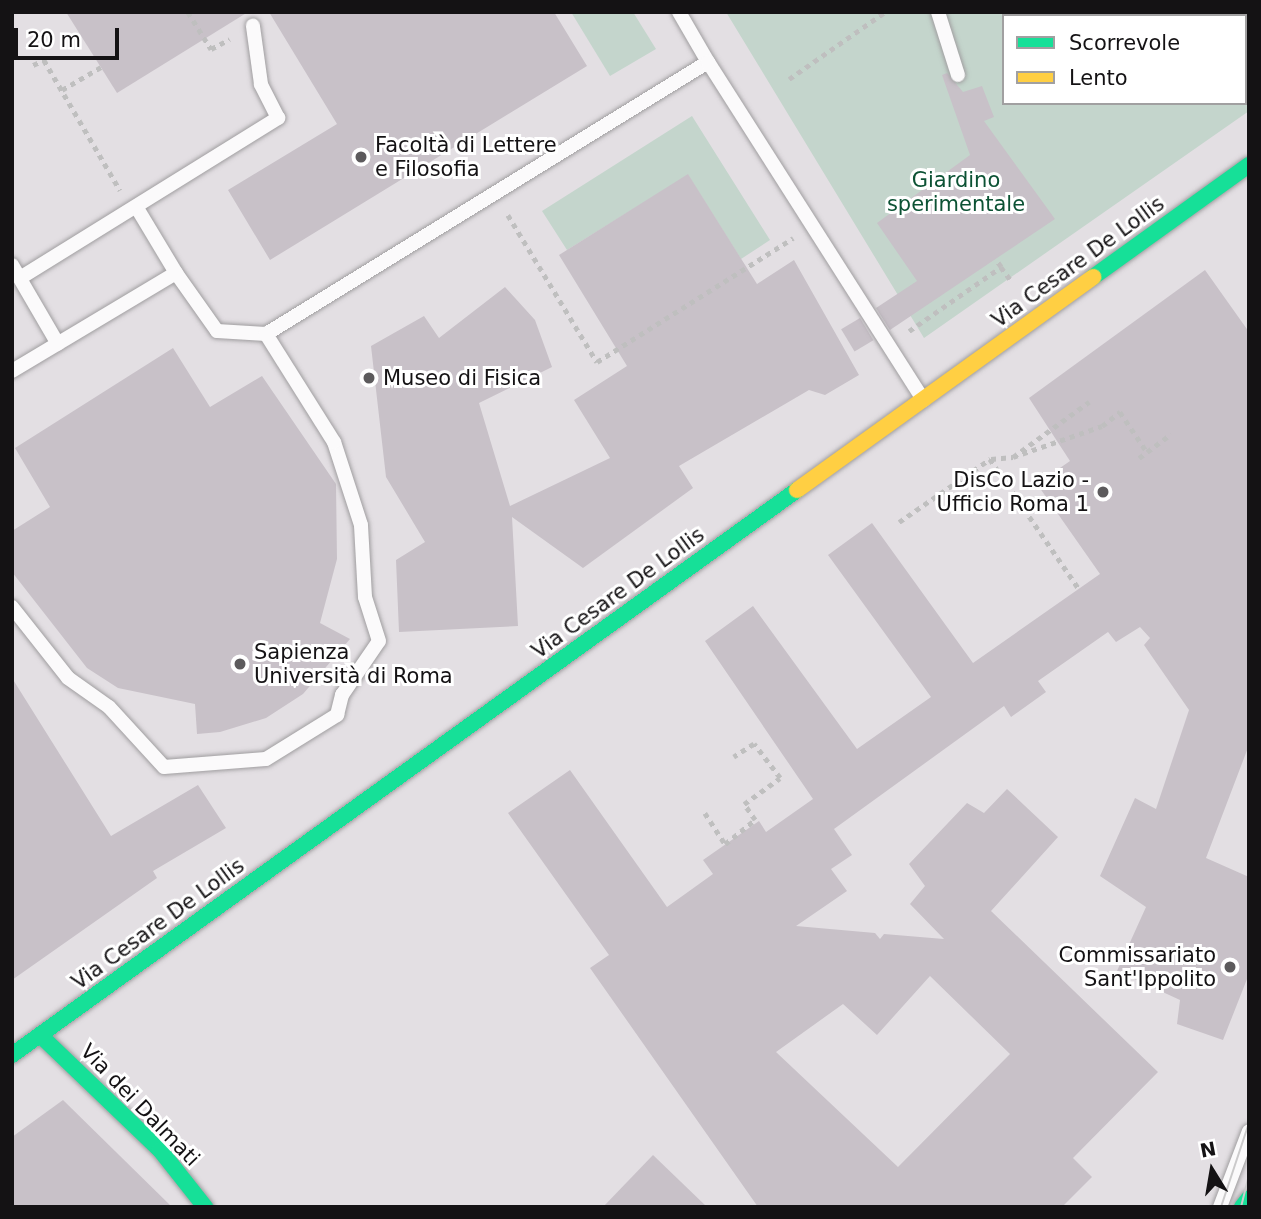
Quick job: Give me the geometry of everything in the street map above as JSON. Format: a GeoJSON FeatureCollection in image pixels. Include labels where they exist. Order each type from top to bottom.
{"type":"FeatureCollection","features":[{"type":"Feature","properties":{"kind":"main road","name":"Via Cesare De Lollis"},"geometry":{"type":"LineString","coordinates":[[12,1055],[1249,165]]}},
{"type":"Feature","properties":{"kind":"main road","name":"Via dei Dalmati"},"geometry":{"type":"LineString","coordinates":[[41,1036],[160,1150],[205,1207]]}},
{"type":"Feature","properties":{"kind":"main road"},"geometry":{"type":"LineString","coordinates":[[1242,1207],[1249,1198]]}},
{"type":"Feature","properties":{"kind":"lane"},"geometry":{"type":"LineString","coordinates":[[679,12],[923,400]]}},
{"type":"Feature","properties":{"kind":"lane"},"geometry":{"type":"LineString","coordinates":[[938,12],[958,75]]}},
{"type":"Feature","properties":{"kind":"lane"},"geometry":{"type":"LineString","coordinates":[[20,278],[278,118],[261,84],[253,26]]}},
{"type":"Feature","properties":{"kind":"lane"},"geometry":{"type":"LineString","coordinates":[[134,209],[217,331],[266,334],[708,61]]}},
{"type":"Feature","properties":{"kind":"lane"},"geometry":{"type":"LineString","coordinates":[[12,265],[58,344]]}},
{"type":"Feature","properties":{"kind":"lane"},"geometry":{"type":"LineString","coordinates":[[12,371],[176,273]]}},
{"type":"Feature","properties":{"kind":"lane"},"geometry":{"type":"LineString","coordinates":[[12,607],[62,671],[109,707],[164,767],[265,759],[337,715],[342,695],[379,641],[365,597],[361,525],[334,442],[266,334]]}},
{"type":"Feature","properties":{"kind":"lane"},"geometry":{"type":"LineString","coordinates":[[1220,1207],[1249,1131]]}},
{"type":"Feature","properties":{"kind":"path"},"geometry":{"type":"LineString","coordinates":[[188,12],[211,49],[253,26]]}},
{"type":"Feature","properties":{"kind":"path"},"geometry":{"type":"LineString","coordinates":[[789,79],[885,12]]}},
{"type":"Feature","properties":{"kind":"path"},"geometry":{"type":"LineString","coordinates":[[33,65],[44,60],[134,209]]}},
{"type":"Feature","properties":{"kind":"path"},"geometry":{"type":"LineString","coordinates":[[62,90],[100,66]]}},
{"type":"Feature","properties":{"kind":"path"},"geometry":{"type":"LineString","coordinates":[[494,193],[597,362],[812,226]]}},
{"type":"Feature","properties":{"kind":"path"},"geometry":{"type":"LineString","coordinates":[[996,261],[1010,279]]}},
{"type":"Feature","properties":{"kind":"path"},"geometry":{"type":"LineString","coordinates":[[888,344],[1001,267]]}},
{"type":"Feature","properties":{"kind":"path"},"geometry":{"type":"LineString","coordinates":[[1013,457],[1089,402]]}},
{"type":"Feature","properties":{"kind":"path"},"geometry":{"type":"LineString","coordinates":[[899,522],[990,459],[1013,457],[1102,426],[1120,412],[1147,452]]}},
{"type":"Feature","properties":{"kind":"path"},"geometry":{"type":"LineString","coordinates":[[1139,458],[1171,434]]}},
{"type":"Feature","properties":{"kind":"path"},"geometry":{"type":"LineString","coordinates":[[990,459],[1079,589]]}},
{"type":"Feature","properties":{"kind":"path"},"geometry":{"type":"LineString","coordinates":[[705,813],[726,844],[755,820],[744,804],[780,778],[754,744],[734,757]]}},
{"type":"Feature","properties":{"kind":"green space"},"geometry":{"type":"Polygon","coordinates":[[[571,12],[633,12],[656,49],[610,76],[571,12]]]}},
{"type":"Feature","properties":{"kind":"green space","name":"Giardino sperimentale"},"geometry":{"type":"Polygon","coordinates":[[[726,12],[1249,12],[1249,111],[924,338],[726,12]]]}},
{"type":"Feature","properties":{"kind":"green space"},"geometry":{"type":"Polygon","coordinates":[[[692,116],[770,240],[741,259],[688,175],[567,250],[542,211],[692,116]]]}},
{"type":"Feature","properties":{"kind":"building"},"geometry":{"type":"Polygon","coordinates":[[[66,12],[248,12],[117,93],[66,12]]]}},
{"type":"Feature","properties":{"kind":"building","name":"Facoltà di Lettere e Filosofia"},"geometry":{"type":"Polygon","coordinates":[[[269,12],[554,12],[587,66],[270,260],[228,190],[337,124],[269,12]]]}},
{"type":"Feature","properties":{"kind":"building"},"geometry":{"type":"Polygon","coordinates":[[[947,73],[963,92],[982,86],[994,117],[984,121],[1055,219],[890,330],[876,308],[917,281],[877,223],[970,155],[942,75],[947,73]]]}},
{"type":"Feature","properties":{"kind":"building"},"geometry":{"type":"Polygon","coordinates":[[[688,174],[757,284],[794,260],[859,375],[825,395],[809,390],[679,466],[693,488],[583,568],[512,517],[518,626],[399,632],[396,560],[425,542],[386,477],[371,346],[424,316],[439,338],[505,287],[535,320],[552,367],[479,403],[510,506],[610,458],[574,400],[627,366],[559,255],[688,174]]]}},
{"type":"Feature","properties":{"kind":"building"},"geometry":{"type":"Polygon","coordinates":[[[1205,270],[1249,332],[1249,745],[1206,858],[1249,877],[1249,974],[1223,1040],[1177,1024],[1180,1000],[1117,971],[1146,907],[1100,876],[1135,798],[1156,809],[1189,710],[1144,645],[1150,638],[1140,627],[1116,642],[1108,632],[1038,681],[1046,692],[1011,717],[1004,706],[834,829],[852,855],[831,869],[847,891],[796,926],[875,933],[880,939],[884,934],[944,939],[910,904],[925,886],[909,864],[967,803],[984,813],[1007,789],[1058,837],[991,911],[1158,1072],[1073,1158],[1092,1177],[1062,1207],[758,1207],[590,968],[609,955],[508,813],[570,770],[667,907],[713,874],[703,860],[759,821],[766,832],[813,799],[705,641],[753,606],[857,749],[931,697],[828,555],[872,523],[973,663],[1100,574],[1037,484],[1070,461],[1029,398],[1205,270]],[[930,976],[877,1035],[843,1004],[776,1052],[898,1167],[1010,1054],[930,976]]]}},
{"type":"Feature","properties":{"kind":"building"},"geometry":{"type":"Polygon","coordinates":[[[860,318],[873,340],[855,352],[841,329],[860,318]]]}},
{"type":"Feature","properties":{"kind":"building"},"geometry":{"type":"Polygon","coordinates":[[[173,348],[210,407],[262,376],[336,484],[337,559],[320,623],[350,639],[303,694],[266,718],[220,732],[197,734],[195,704],[118,688],[87,668],[12,572],[12,531],[50,507],[15,448],[173,348]]]}},
{"type":"Feature","properties":{"kind":"building"},"geometry":{"type":"Polygon","coordinates":[[[12,678],[111,836],[198,785],[226,828],[153,871],[157,878],[12,980],[12,678]]]}},
{"type":"Feature","properties":{"kind":"building"},"geometry":{"type":"Polygon","coordinates":[[[63,1100],[172,1207],[12,1207],[12,1137],[63,1100]]]}},
{"type":"Feature","properties":{"kind":"building"},"geometry":{"type":"Polygon","coordinates":[[[653,1155],[707,1207],[603,1207],[653,1155]]]}},
{"type":"Feature","properties":{"kind":"tram line"},"geometry":{"type":"LineString","coordinates":[[1221,1207],[1249,1123]]}},
{"type":"Feature","properties":{"kind":"tram line"},"geometry":{"type":"LineString","coordinates":[[1241,1207],[1249,1175]]}},
{"type":"Feature","properties":{"kind":"traffic: fast"},"geometry":{"type":"LineString","coordinates":[[1093,277],[1249,165]]}},
{"type":"Feature","properties":{"kind":"traffic: fast"},"geometry":{"type":"LineString","coordinates":[[12,1055],[797,490]]}},
{"type":"Feature","properties":{"kind":"traffic: fast"},"geometry":{"type":"LineString","coordinates":[[41,1036],[160,1150],[205,1207]]}},
{"type":"Feature","properties":{"kind":"traffic: fast"},"geometry":{"type":"LineString","coordinates":[[1242,1207],[1249,1198]]}},
{"type":"Feature","properties":{"kind":"traffic: slow"},"geometry":{"type":"LineString","coordinates":[[797,490],[1093,277]]}},
{"type":"Feature","properties":{"kind":"place","name":"Facoltà di Lettere e Filosofia"},"geometry":{"type":"Point","coordinates":[361,157]}},
{"type":"Feature","properties":{"kind":"place","name":"Museo di Fisica"},"geometry":{"type":"Point","coordinates":[369,378]}},
{"type":"Feature","properties":{"kind":"place","name":"DisCo Lazio - Ufficio Roma 1"},"geometry":{"type":"Point","coordinates":[1103,492]}},
{"type":"Feature","properties":{"kind":"place","name":"Sapienza Università di Roma"},"geometry":{"type":"Point","coordinates":[240,664]}},
{"type":"Feature","properties":{"kind":"place","name":"Commissariato Sant'Ippolito"},"geometry":{"type":"Point","coordinates":[1230,967]}}]}
